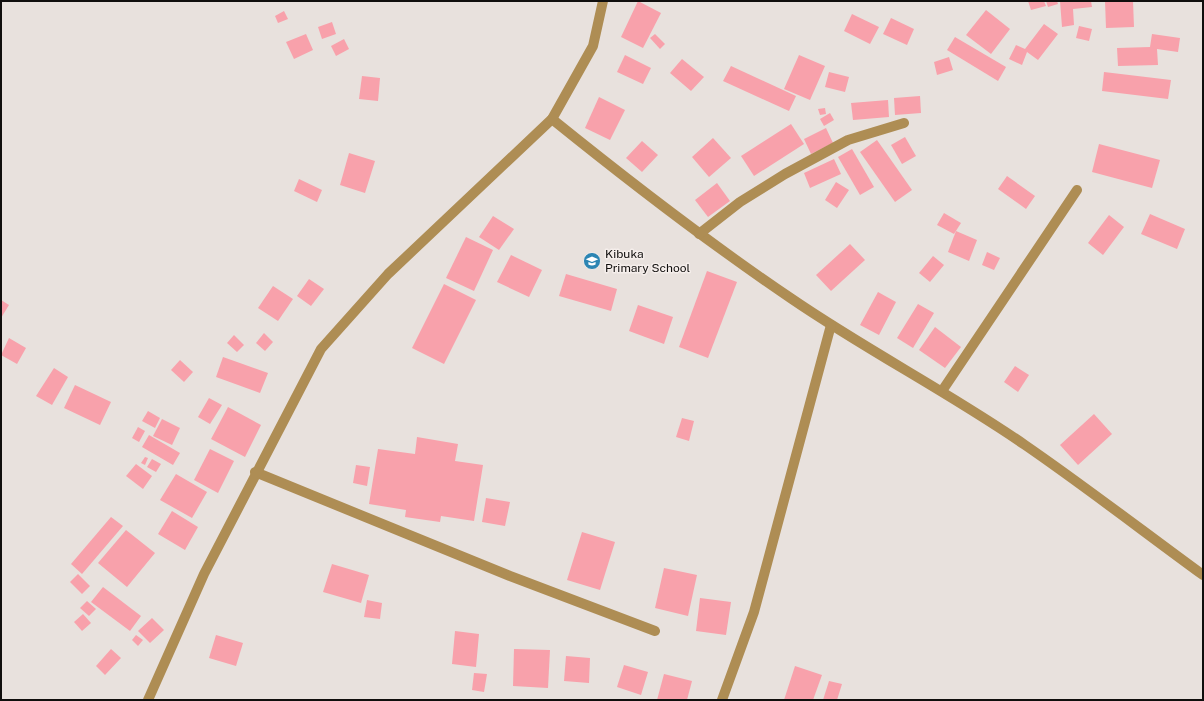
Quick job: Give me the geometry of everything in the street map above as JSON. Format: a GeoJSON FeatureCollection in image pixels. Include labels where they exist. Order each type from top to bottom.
{"type":"FeatureCollection","features":[{"type":"Feature","properties":{"kind":"street"},"geometry":{"type":"LineString","coordinates":[[148,700],[204,574],[255,472],[321,349],[388,274],[552,119],[593,46],[603,1]]}},
{"type":"Feature","properties":{"kind":"street"},"geometry":{"type":"LineString","coordinates":[[552,119],[614,170],[728,256],[831,325],[942,391],[1025,445],[1203,575]]}},
{"type":"Feature","properties":{"kind":"street"},"geometry":{"type":"LineString","coordinates":[[699,234],[740,202],[785,174],[848,140],[904,123]]}},
{"type":"Feature","properties":{"kind":"street"},"geometry":{"type":"LineString","coordinates":[[942,391],[1077,190]]}},
{"type":"Feature","properties":{"kind":"street"},"geometry":{"type":"LineString","coordinates":[[722,700],[754,612],[831,325]]}},
{"type":"Feature","properties":{"kind":"street"},"geometry":{"type":"LineString","coordinates":[[255,472],[510,576],[655,631]]}},
{"type":"Feature","properties":{"kind":"building"},"geometry":{"type":"Polygon","coordinates":[[[638,1],[661,13],[643,48],[621,37],[638,1]]]}},
{"type":"Feature","properties":{"kind":"building"},"geometry":{"type":"Polygon","coordinates":[[[1028,1],[1044,1],[1046,6],[1031,10],[1028,1]]]}},
{"type":"Feature","properties":{"kind":"building"},"geometry":{"type":"Polygon","coordinates":[[[1046,1],[1057,1],[1058,4],[1048,7],[1046,1]]]}},
{"type":"Feature","properties":{"kind":"building"},"geometry":{"type":"Polygon","coordinates":[[[1060,1],[1091,1],[1092,7],[1073,9],[1074,25],[1062,27],[1060,1]]]}},
{"type":"Feature","properties":{"kind":"building"},"geometry":{"type":"Polygon","coordinates":[[[1105,1],[1133,1],[1134,27],[1106,28],[1105,1]]]}},
{"type":"Feature","properties":{"kind":"building"},"geometry":{"type":"Polygon","coordinates":[[[986,10],[1010,29],[991,54],[966,35],[986,10]]]}},
{"type":"Feature","properties":{"kind":"building"},"geometry":{"type":"Polygon","coordinates":[[[284,11],[288,19],[278,23],[275,16],[284,11]]]}},
{"type":"Feature","properties":{"kind":"building"},"geometry":{"type":"Polygon","coordinates":[[[852,14],[879,27],[870,44],[844,31],[852,14]]]}},
{"type":"Feature","properties":{"kind":"building"},"geometry":{"type":"Polygon","coordinates":[[[891,18],[914,29],[907,45],[883,34],[891,18]]]}},
{"type":"Feature","properties":{"kind":"building"},"geometry":{"type":"Polygon","coordinates":[[[332,22],[336,34],[322,39],[318,27],[332,22]]]}},
{"type":"Feature","properties":{"kind":"building"},"geometry":{"type":"Polygon","coordinates":[[[1044,24],[1058,34],[1038,60],[1027,52],[1022,65],[1009,59],[1016,45],[1025,49],[1044,24]]]}},
{"type":"Feature","properties":{"kind":"building"},"geometry":{"type":"Polygon","coordinates":[[[1079,26],[1092,29],[1089,41],[1076,38],[1079,26]]]}},
{"type":"Feature","properties":{"kind":"building"},"geometry":{"type":"Polygon","coordinates":[[[306,34],[313,50],[294,59],[286,42],[306,34]]]}},
{"type":"Feature","properties":{"kind":"building"},"geometry":{"type":"Polygon","coordinates":[[[655,34],[665,44],[660,49],[650,38],[655,34]]]}},
{"type":"Feature","properties":{"kind":"building"},"geometry":{"type":"Polygon","coordinates":[[[1152,34],[1180,38],[1178,52],[1157,49],[1158,65],[1118,66],[1117,48],[1150,47],[1152,34]]]}},
{"type":"Feature","properties":{"kind":"building"},"geometry":{"type":"Polygon","coordinates":[[[955,37],[1006,67],[998,81],[947,50],[955,37]]]}},
{"type":"Feature","properties":{"kind":"building"},"geometry":{"type":"Polygon","coordinates":[[[344,39],[349,49],[336,56],[331,46],[344,39]]]}},
{"type":"Feature","properties":{"kind":"building"},"geometry":{"type":"Polygon","coordinates":[[[625,55],[651,68],[643,84],[617,72],[625,55]]]}},
{"type":"Feature","properties":{"kind":"building"},"geometry":{"type":"Polygon","coordinates":[[[799,55],[825,66],[810,100],[784,89],[799,55]]]}},
{"type":"Feature","properties":{"kind":"building"},"geometry":{"type":"Polygon","coordinates":[[[949,57],[953,70],[937,75],[934,62],[949,57]]]}},
{"type":"Feature","properties":{"kind":"building"},"geometry":{"type":"Polygon","coordinates":[[[682,59],[704,77],[691,91],[670,73],[682,59]]]}},
{"type":"Feature","properties":{"kind":"building"},"geometry":{"type":"Polygon","coordinates":[[[731,66],[796,96],[789,111],[723,81],[731,66]]]}},
{"type":"Feature","properties":{"kind":"building"},"geometry":{"type":"Polygon","coordinates":[[[829,72],[849,77],[845,92],[825,87],[829,72]]]}},
{"type":"Feature","properties":{"kind":"building"},"geometry":{"type":"Polygon","coordinates":[[[1104,72],[1171,80],[1168,99],[1102,91],[1104,72]]]}},
{"type":"Feature","properties":{"kind":"building"},"geometry":{"type":"Polygon","coordinates":[[[362,76],[380,78],[378,101],[359,99],[362,76]]]}},
{"type":"Feature","properties":{"kind":"building"},"geometry":{"type":"Polygon","coordinates":[[[920,96],[921,113],[895,115],[894,98],[920,96]]]}},
{"type":"Feature","properties":{"kind":"building"},"geometry":{"type":"Polygon","coordinates":[[[599,97],[625,110],[610,140],[585,128],[599,97]]]}},
{"type":"Feature","properties":{"kind":"building"},"geometry":{"type":"Polygon","coordinates":[[[888,100],[889,117],[853,120],[851,103],[888,100]]]}},
{"type":"Feature","properties":{"kind":"building"},"geometry":{"type":"Polygon","coordinates":[[[825,108],[826,114],[820,115],[818,109],[825,108]]]}},
{"type":"Feature","properties":{"kind":"building"},"geometry":{"type":"Polygon","coordinates":[[[830,113],[834,120],[824,126],[820,119],[830,113]]]}},
{"type":"Feature","properties":{"kind":"building"},"geometry":{"type":"Polygon","coordinates":[[[791,124],[804,144],[754,176],[741,156],[791,124]]]}},
{"type":"Feature","properties":{"kind":"building"},"geometry":{"type":"Polygon","coordinates":[[[826,128],[833,143],[811,154],[804,139],[826,128]]]}},
{"type":"Feature","properties":{"kind":"building"},"geometry":{"type":"Polygon","coordinates":[[[905,137],[916,156],[902,164],[891,145],[905,137]]]}},
{"type":"Feature","properties":{"kind":"building"},"geometry":{"type":"Polygon","coordinates":[[[713,138],[731,158],[709,177],[692,157],[713,138]]]}},
{"type":"Feature","properties":{"kind":"building"},"geometry":{"type":"Polygon","coordinates":[[[877,140],[912,190],[895,202],[860,152],[877,140]]]}},
{"type":"Feature","properties":{"kind":"building"},"geometry":{"type":"Polygon","coordinates":[[[642,141],[658,155],[642,172],[626,158],[642,141]]]}},
{"type":"Feature","properties":{"kind":"building"},"geometry":{"type":"Polygon","coordinates":[[[1099,144],[1160,160],[1152,188],[1092,172],[1099,144]]]}},
{"type":"Feature","properties":{"kind":"building"},"geometry":{"type":"Polygon","coordinates":[[[852,149],[874,187],[860,195],[838,157],[852,149]]]}},
{"type":"Feature","properties":{"kind":"building"},"geometry":{"type":"Polygon","coordinates":[[[349,153],[375,161],[365,193],[340,185],[349,153]]]}},
{"type":"Feature","properties":{"kind":"building"},"geometry":{"type":"Polygon","coordinates":[[[834,159],[841,174],[810,188],[804,173],[834,159]]]}},
{"type":"Feature","properties":{"kind":"building"},"geometry":{"type":"Polygon","coordinates":[[[1007,176],[1035,196],[1026,209],[998,189],[1007,176]]]}},
{"type":"Feature","properties":{"kind":"building"},"geometry":{"type":"Polygon","coordinates":[[[299,179],[322,190],[317,202],[294,191],[299,179]]]}},
{"type":"Feature","properties":{"kind":"building"},"geometry":{"type":"Polygon","coordinates":[[[836,182],[849,190],[837,208],[825,200],[836,182]]]}},
{"type":"Feature","properties":{"kind":"building"},"geometry":{"type":"Polygon","coordinates":[[[717,183],[730,201],[708,217],[695,200],[717,183]]]}},
{"type":"Feature","properties":{"kind":"building"},"geometry":{"type":"Polygon","coordinates":[[[944,213],[961,223],[954,234],[937,225],[944,213]]]}},
{"type":"Feature","properties":{"kind":"building"},"geometry":{"type":"Polygon","coordinates":[[[1150,214],[1185,229],[1177,249],[1141,234],[1150,214]]]}},
{"type":"Feature","properties":{"kind":"building"},"geometry":{"type":"Polygon","coordinates":[[[1109,215],[1124,227],[1103,255],[1088,243],[1109,215]]]}},
{"type":"Feature","properties":{"kind":"building"},"geometry":{"type":"Polygon","coordinates":[[[493,216],[514,229],[499,250],[479,237],[493,216]]]}},
{"type":"Feature","properties":{"kind":"building"},"geometry":{"type":"Polygon","coordinates":[[[956,231],[977,240],[969,261],[948,252],[956,231]]]}},
{"type":"Feature","properties":{"kind":"building"},"geometry":{"type":"Polygon","coordinates":[[[466,237],[493,250],[474,291],[446,278],[466,237]]]}},
{"type":"Feature","properties":{"kind":"building"},"geometry":{"type":"Polygon","coordinates":[[[850,244],[865,260],[831,291],[816,275],[850,244]]]}},
{"type":"Feature","properties":{"kind":"building"},"geometry":{"type":"Polygon","coordinates":[[[987,252],[1000,258],[994,270],[982,265],[987,252]]]}},
{"type":"Feature","properties":{"kind":"building"},"geometry":{"type":"Polygon","coordinates":[[[511,255],[542,270],[529,297],[497,282],[511,255]]]}},
{"type":"Feature","properties":{"kind":"building"},"geometry":{"type":"Polygon","coordinates":[[[933,256],[944,265],[930,282],[919,273],[933,256]]]}},
{"type":"Feature","properties":{"kind":"building"},"geometry":{"type":"Polygon","coordinates":[[[707,271],[737,282],[708,358],[679,347],[707,271]]]}},
{"type":"Feature","properties":{"kind":"building"},"geometry":{"type":"Polygon","coordinates":[[[566,274],[617,289],[611,311],[559,296],[566,274]]]}},
{"type":"Feature","properties":{"kind":"building"},"geometry":{"type":"Polygon","coordinates":[[[309,279],[324,289],[311,306],[297,296],[309,279]]]}},
{"type":"Feature","properties":{"kind":"building"},"geometry":{"type":"Polygon","coordinates":[[[444,284],[476,300],[444,364],[412,348],[444,284]]]}},
{"type":"Feature","properties":{"kind":"building"},"geometry":{"type":"Polygon","coordinates":[[[273,286],[293,299],[278,321],[258,308],[273,286]]]}},
{"type":"Feature","properties":{"kind":"building"},"geometry":{"type":"Polygon","coordinates":[[[878,292],[896,302],[879,335],[860,325],[878,292]]]}},
{"type":"Feature","properties":{"kind":"building"},"geometry":{"type":"Polygon","coordinates":[[[1,300],[9,305],[1,318],[1,300]]]}},
{"type":"Feature","properties":{"kind":"building"},"geometry":{"type":"Polygon","coordinates":[[[918,304],[934,313],[913,348],[897,338],[918,304]]]}},
{"type":"Feature","properties":{"kind":"building"},"geometry":{"type":"Polygon","coordinates":[[[638,305],[673,317],[664,344],[629,331],[638,305]]]}},
{"type":"Feature","properties":{"kind":"building"},"geometry":{"type":"Polygon","coordinates":[[[935,327],[961,347],[945,368],[919,350],[935,327]]]}},
{"type":"Feature","properties":{"kind":"building"},"geometry":{"type":"Polygon","coordinates":[[[264,333],[273,342],[265,351],[256,343],[264,333]]]}},
{"type":"Feature","properties":{"kind":"building"},"geometry":{"type":"Polygon","coordinates":[[[234,335],[244,345],[237,352],[227,343],[234,335]]]}},
{"type":"Feature","properties":{"kind":"building"},"geometry":{"type":"Polygon","coordinates":[[[9,338],[26,348],[17,364],[1,355],[9,338]]]}},
{"type":"Feature","properties":{"kind":"building"},"geometry":{"type":"Polygon","coordinates":[[[223,357],[268,373],[260,393],[216,377],[223,357]]]}},
{"type":"Feature","properties":{"kind":"building"},"geometry":{"type":"Polygon","coordinates":[[[180,360],[193,372],[184,382],[171,370],[180,360]]]}},
{"type":"Feature","properties":{"kind":"building"},"geometry":{"type":"Polygon","coordinates":[[[1015,366],[1029,375],[1018,392],[1004,382],[1015,366]]]}},
{"type":"Feature","properties":{"kind":"building"},"geometry":{"type":"Polygon","coordinates":[[[54,368],[68,377],[52,405],[36,396],[54,368]]]}},
{"type":"Feature","properties":{"kind":"building"},"geometry":{"type":"Polygon","coordinates":[[[75,385],[111,402],[100,425],[64,408],[75,385]]]}},
{"type":"Feature","properties":{"kind":"building"},"geometry":{"type":"Polygon","coordinates":[[[209,398],[222,405],[210,424],[198,417],[209,398]]]}},
{"type":"Feature","properties":{"kind":"building"},"geometry":{"type":"Polygon","coordinates":[[[228,407],[261,425],[245,457],[211,439],[228,407]]]}},
{"type":"Feature","properties":{"kind":"building"},"geometry":{"type":"Polygon","coordinates":[[[148,411],[160,418],[155,428],[142,421],[148,411]]]}},
{"type":"Feature","properties":{"kind":"building"},"geometry":{"type":"Polygon","coordinates":[[[1094,414],[1112,434],[1078,465],[1060,445],[1094,414]]]}},
{"type":"Feature","properties":{"kind":"building"},"geometry":{"type":"Polygon","coordinates":[[[682,418],[694,421],[689,441],[676,437],[682,418]]]}},
{"type":"Feature","properties":{"kind":"building"},"geometry":{"type":"Polygon","coordinates":[[[162,419],[180,428],[172,445],[153,436],[162,419]]]}},
{"type":"Feature","properties":{"kind":"building"},"geometry":{"type":"Polygon","coordinates":[[[138,427],[145,431],[139,442],[132,438],[138,427]]]}},
{"type":"Feature","properties":{"kind":"building"},"geometry":{"type":"Polygon","coordinates":[[[149,435],[180,453],[173,465],[142,447],[149,435]]]}},
{"type":"Feature","properties":{"kind":"building"},"geometry":{"type":"Polygon","coordinates":[[[417,437],[458,444],[455,461],[483,465],[474,521],[441,516],[440,522],[405,517],[406,510],[369,504],[378,449],[415,454],[417,437]]]}},
{"type":"Feature","properties":{"kind":"building"},"geometry":{"type":"Polygon","coordinates":[[[210,449],[234,461],[218,493],[194,480],[210,449]]]}},
{"type":"Feature","properties":{"kind":"building"},"geometry":{"type":"Polygon","coordinates":[[[145,457],[148,458],[145,465],[141,463],[145,457]]]}},
{"type":"Feature","properties":{"kind":"building"},"geometry":{"type":"Polygon","coordinates":[[[152,459],[161,464],[156,472],[147,467],[152,459]]]}},
{"type":"Feature","properties":{"kind":"building"},"geometry":{"type":"Polygon","coordinates":[[[136,464],[152,476],[143,489],[126,476],[136,464]]]}},
{"type":"Feature","properties":{"kind":"building"},"geometry":{"type":"Polygon","coordinates":[[[356,465],[370,467],[367,486],[353,483],[356,465]]]}},
{"type":"Feature","properties":{"kind":"building"},"geometry":{"type":"Polygon","coordinates":[[[176,474],[207,492],[192,518],[160,500],[176,474]]]}},
{"type":"Feature","properties":{"kind":"building"},"geometry":{"type":"Polygon","coordinates":[[[486,498],[510,502],[505,526],[482,522],[486,498]]]}},
{"type":"Feature","properties":{"kind":"building"},"geometry":{"type":"Polygon","coordinates":[[[172,511],[198,527],[185,550],[158,534],[172,511]]]}},
{"type":"Feature","properties":{"kind":"building"},"geometry":{"type":"Polygon","coordinates":[[[111,517],[123,526],[82,574],[71,564],[111,517]]]}},
{"type":"Feature","properties":{"kind":"building"},"geometry":{"type":"Polygon","coordinates":[[[126,530],[155,553],[127,587],[98,563],[126,530]]]}},
{"type":"Feature","properties":{"kind":"building"},"geometry":{"type":"Polygon","coordinates":[[[582,532],[615,542],[600,590],[567,580],[582,532]]]}},
{"type":"Feature","properties":{"kind":"building"},"geometry":{"type":"Polygon","coordinates":[[[332,564],[369,575],[361,603],[323,592],[332,564]]]}},
{"type":"Feature","properties":{"kind":"building"},"geometry":{"type":"Polygon","coordinates":[[[664,568],[697,575],[688,616],[655,608],[664,568]]]}},
{"type":"Feature","properties":{"kind":"building"},"geometry":{"type":"Polygon","coordinates":[[[78,574],[90,586],[82,594],[70,582],[78,574]]]}},
{"type":"Feature","properties":{"kind":"building"},"geometry":{"type":"Polygon","coordinates":[[[103,587],[141,616],[130,631],[91,602],[103,587]]]}},
{"type":"Feature","properties":{"kind":"building"},"geometry":{"type":"Polygon","coordinates":[[[700,598],[731,602],[726,635],[696,631],[700,598]]]}},
{"type":"Feature","properties":{"kind":"building"},"geometry":{"type":"Polygon","coordinates":[[[367,600],[382,603],[380,619],[364,617],[367,600]]]}},
{"type":"Feature","properties":{"kind":"building"},"geometry":{"type":"Polygon","coordinates":[[[87,601],[96,609],[89,616],[80,608],[87,601]]]}},
{"type":"Feature","properties":{"kind":"building"},"geometry":{"type":"Polygon","coordinates":[[[83,614],[91,623],[82,631],[74,622],[83,614]]]}},
{"type":"Feature","properties":{"kind":"building"},"geometry":{"type":"Polygon","coordinates":[[[152,618],[164,630],[150,643],[138,631],[152,618]]]}},
{"type":"Feature","properties":{"kind":"building"},"geometry":{"type":"Polygon","coordinates":[[[455,631],[479,634],[476,667],[452,664],[455,631]]]}},
{"type":"Feature","properties":{"kind":"building"},"geometry":{"type":"Polygon","coordinates":[[[136,635],[143,640],[138,646],[132,640],[136,635]]]}},
{"type":"Feature","properties":{"kind":"building"},"geometry":{"type":"Polygon","coordinates":[[[216,635],[243,643],[236,666],[209,658],[216,635]]]}},
{"type":"Feature","properties":{"kind":"building"},"geometry":{"type":"Polygon","coordinates":[[[111,649],[121,658],[105,675],[96,666],[111,649]]]}},
{"type":"Feature","properties":{"kind":"building"},"geometry":{"type":"Polygon","coordinates":[[[514,649],[550,650],[548,688],[513,686],[514,649]]]}},
{"type":"Feature","properties":{"kind":"building"},"geometry":{"type":"Polygon","coordinates":[[[566,656],[590,658],[589,683],[564,681],[566,656]]]}},
{"type":"Feature","properties":{"kind":"building"},"geometry":{"type":"Polygon","coordinates":[[[624,665],[648,672],[641,695],[617,687],[624,665]]]}},
{"type":"Feature","properties":{"kind":"building"},"geometry":{"type":"Polygon","coordinates":[[[795,666],[822,675],[813,700],[784,700],[795,666]]]}},
{"type":"Feature","properties":{"kind":"building"},"geometry":{"type":"Polygon","coordinates":[[[474,673],[487,674],[484,692],[472,690],[474,673]]]}},
{"type":"Feature","properties":{"kind":"building"},"geometry":{"type":"Polygon","coordinates":[[[664,674],[692,681],[687,700],[657,700],[664,674]]]}},
{"type":"Feature","properties":{"kind":"building"},"geometry":{"type":"Polygon","coordinates":[[[829,681],[842,684],[837,700],[823,700],[829,681]]]}},
{"type":"Feature","properties":{"kind":"place","name":"Kibuka Primary School"},"geometry":{"type":"Point","coordinates":[592,261]}}]}
